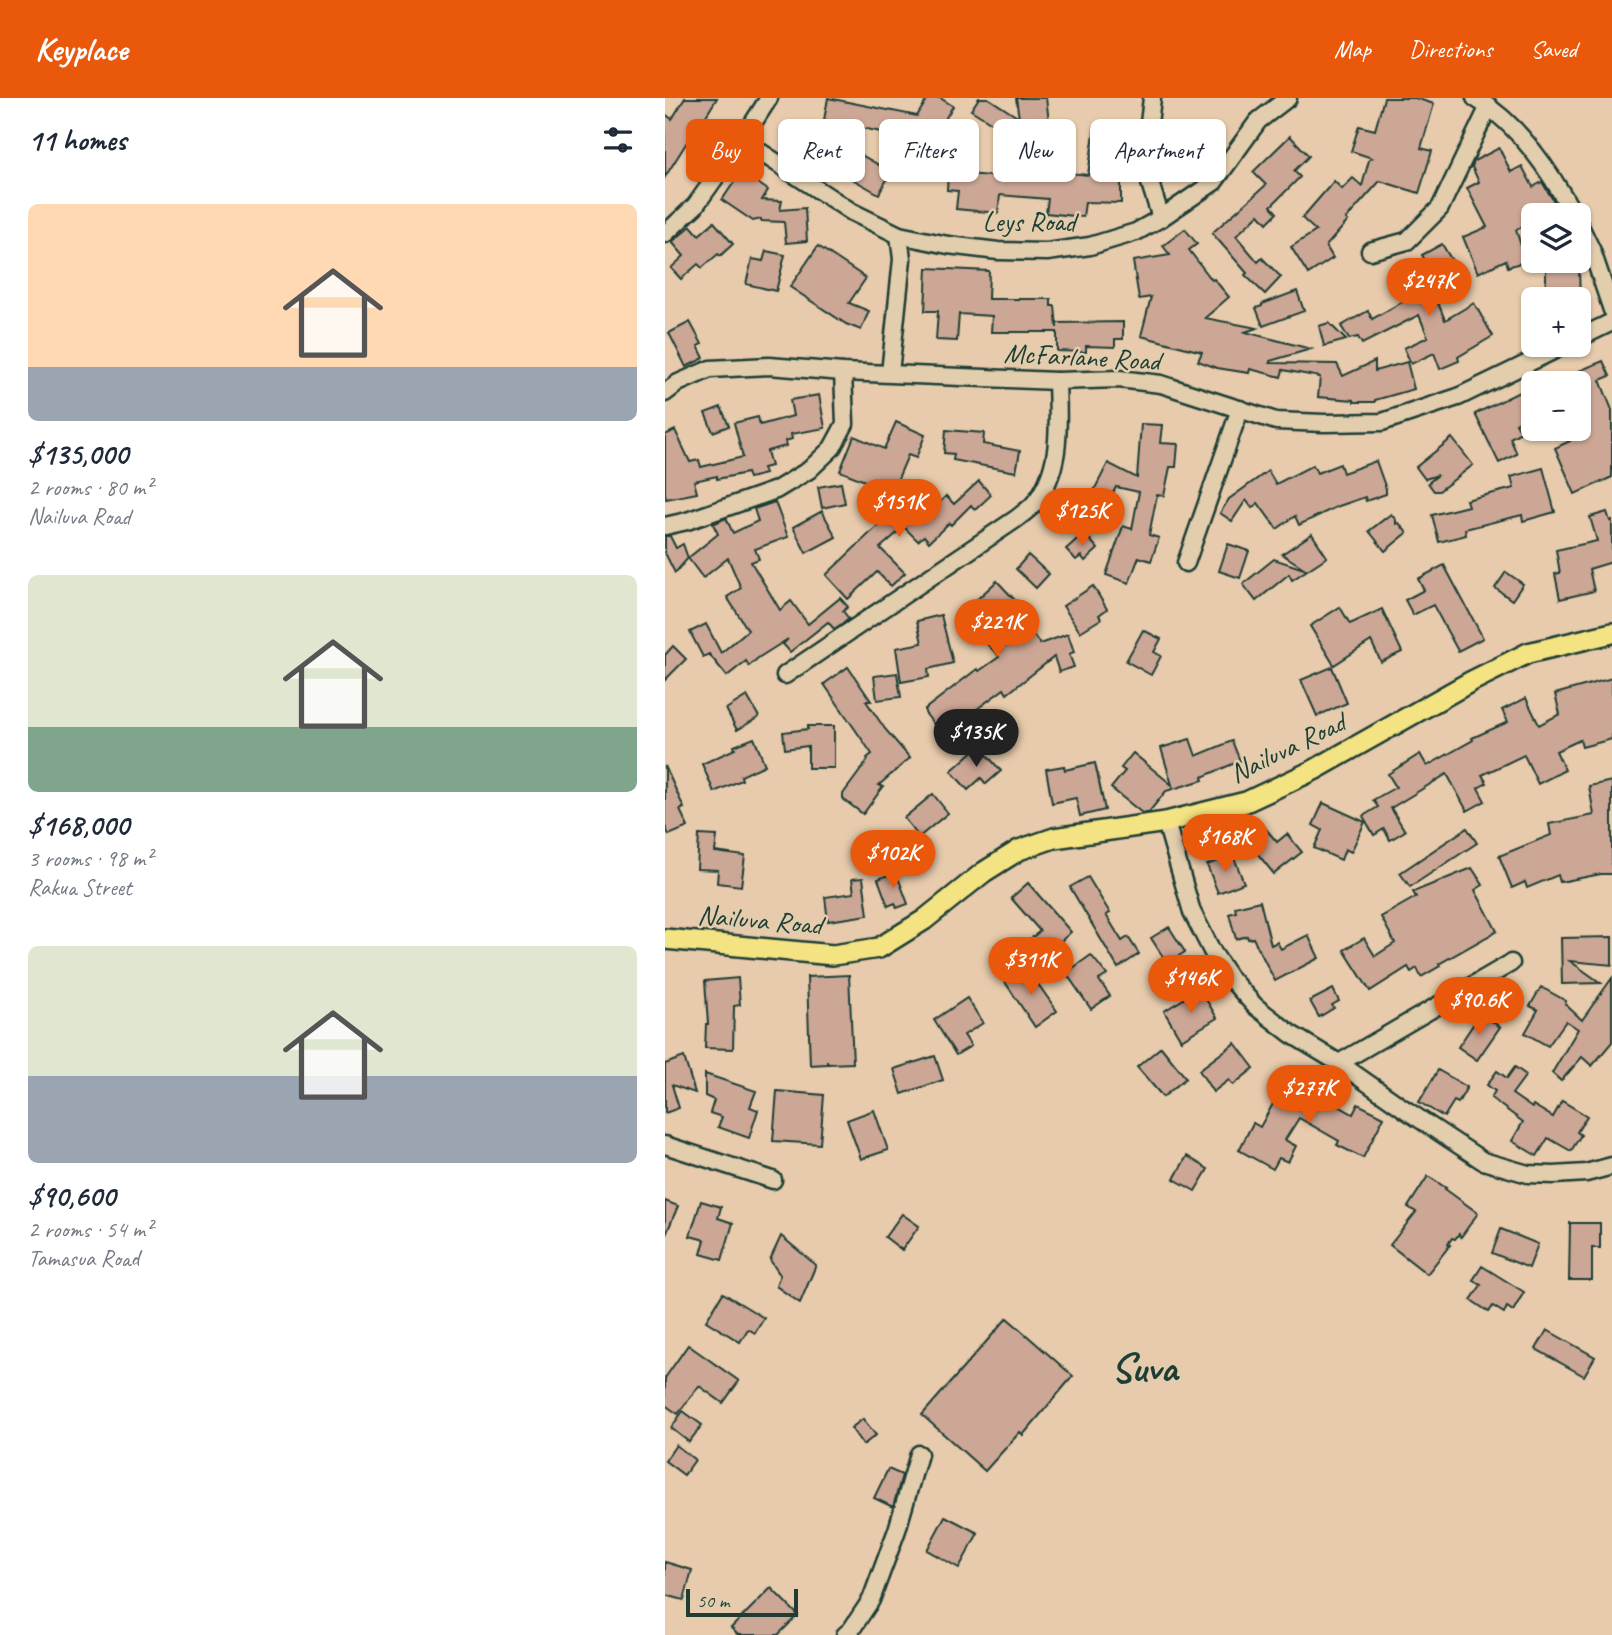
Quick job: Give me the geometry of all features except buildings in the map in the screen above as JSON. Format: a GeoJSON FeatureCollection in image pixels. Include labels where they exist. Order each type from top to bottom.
{"type":"FeatureCollection","features":[{"type":"Feature","properties":{"kind":"main road","name":"Nailuva Road"},"geometry":{"type":"LineString","coordinates":[[665,939],[833,954],[879,948],[924,920],[983,872],[1019,850],[1055,838],[1166,822],[1246,802],[1314,770],[1470,682],[1528,653],[1612,633]]}},
{"type":"Feature","properties":{"kind":"street"},"geometry":{"type":"LineString","coordinates":[[756,119],[769,98]]}},
{"type":"Feature","properties":{"kind":"street"},"geometry":{"type":"LineString","coordinates":[[1152,98],[1146,149],[1150,183],[1161,218]]}},
{"type":"Feature","properties":{"kind":"street","name":"Leys Road"},"geometry":{"type":"LineString","coordinates":[[764,154],[852,212],[899,235],[998,251],[1047,252],[1090,246],[1136,232],[1161,218],[1214,182],[1258,121],[1288,98]]}},
{"type":"Feature","properties":{"kind":"street"},"geometry":{"type":"LineString","coordinates":[[1370,251],[1407,241],[1440,208],[1482,102],[1521,135],[1567,203]]}},
{"type":"Feature","properties":{"kind":"street"},"geometry":{"type":"LineString","coordinates":[[665,234],[695,206],[712,182]]}},
{"type":"Feature","properties":{"kind":"street"},"geometry":{"type":"LineString","coordinates":[[890,373],[902,259],[899,235]]}},
{"type":"Feature","properties":{"kind":"street"},"geometry":{"type":"LineString","coordinates":[[1591,249],[1612,310]]}},
{"type":"Feature","properties":{"kind":"street"},"geometry":{"type":"LineString","coordinates":[[1591,332],[1612,322]]}},
{"type":"Feature","properties":{"kind":"street","name":"McFarlane Road"},"geometry":{"type":"LineString","coordinates":[[665,393],[678,383],[710,369],[769,366],[843,372],[1057,381],[1119,379],[1161,384],[1276,421],[1382,422],[1458,397],[1540,357]]}},
{"type":"Feature","properties":{"kind":"street"},"geometry":{"type":"LineString","coordinates":[[665,526],[776,490],[809,470],[832,448],[845,425],[843,372]]}},
{"type":"Feature","properties":{"kind":"street"},"geometry":{"type":"LineString","coordinates":[[785,675],[1032,506],[1044,489],[1053,468],[1059,438],[1057,381]]}},
{"type":"Feature","properties":{"kind":"street"},"geometry":{"type":"LineString","coordinates":[[1186,563],[1240,410]]}},
{"type":"Feature","properties":{"kind":"street"},"geometry":{"type":"LineString","coordinates":[[1166,822],[1192,912],[1213,953],[1229,977],[1255,1006],[1291,1034],[1339,1063],[1483,1161],[1528,1174],[1586,1173],[1612,1166]]}},
{"type":"Feature","properties":{"kind":"street"},"geometry":{"type":"LineString","coordinates":[[1339,1063],[1511,963]]}},
{"type":"Feature","properties":{"kind":"street"},"geometry":{"type":"LineString","coordinates":[[665,1145],[773,1180]]}},
{"type":"Feature","properties":{"kind":"street"},"geometry":{"type":"LineString","coordinates":[[845,1635],[871,1600],[900,1520],[919,1454]]}},
{"type":"Feature","properties":{"kind":"district","name":"Suva"},"geometry":{"type":"Point","coordinates":[1144,1366]}}]}
